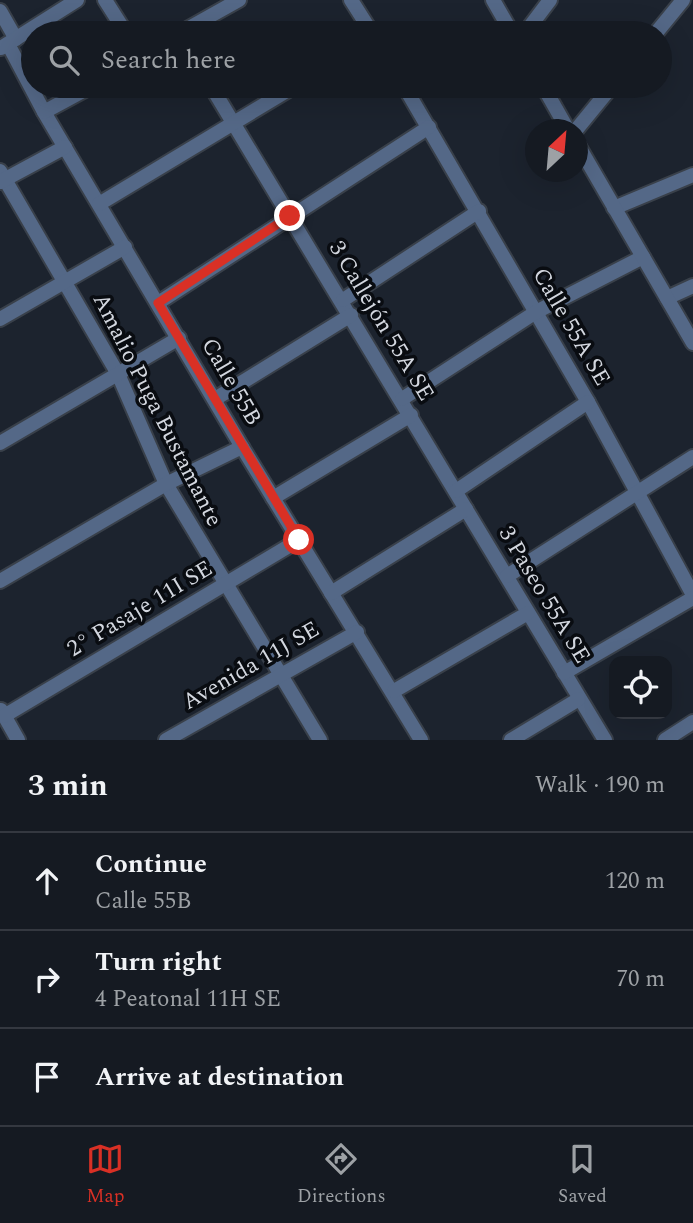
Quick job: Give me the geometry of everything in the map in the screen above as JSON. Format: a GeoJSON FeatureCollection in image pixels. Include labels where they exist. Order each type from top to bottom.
{"type":"FeatureCollection","features":[{"type":"Feature","properties":{"kind":"street"},"geometry":{"type":"LineString","coordinates":[[44,21],[77,0]]}},
{"type":"Feature","properties":{"kind":"street"},"geometry":{"type":"LineString","coordinates":[[105,0],[118,21]]}},
{"type":"Feature","properties":{"kind":"street"},"geometry":{"type":"LineString","coordinates":[[351,0],[364,21]]}},
{"type":"Feature","properties":{"kind":"street"},"geometry":{"type":"LineString","coordinates":[[493,0],[505,21]]}},
{"type":"Feature","properties":{"kind":"street"},"geometry":{"type":"LineString","coordinates":[[534,21],[550,0]]}},
{"type":"Feature","properties":{"kind":"street"},"geometry":{"type":"LineString","coordinates":[[666,21],[683,0]]}},
{"type":"Feature","properties":{"kind":"street"},"geometry":{"type":"LineString","coordinates":[[200,21],[231,2]]}},
{"type":"Feature","properties":{"kind":"street","name":"Calle 55B"},"geometry":{"type":"LineString","coordinates":[[0,11],[8,44],[21,69]]}},
{"type":"Feature","properties":{"kind":"street","name":"Calle 55B"},"geometry":{"type":"LineString","coordinates":[[37,98],[242,447],[394,691],[419,739]]}},
{"type":"Feature","properties":{"kind":"street"},"geometry":{"type":"LineString","coordinates":[[44,112],[70,98]]}},
{"type":"Feature","properties":{"kind":"street","name":"3 Callejón 55A SE"},"geometry":{"type":"LineString","coordinates":[[218,98],[343,300],[466,509]]}},
{"type":"Feature","properties":{"kind":"street"},"geometry":{"type":"LineString","coordinates":[[99,204],[276,98]]}},
{"type":"Feature","properties":{"kind":"street","name":"Calle 55A SE"},"geometry":{"type":"LineString","coordinates":[[411,98],[588,402],[693,597]]}},
{"type":"Feature","properties":{"kind":"street"},"geometry":{"type":"LineString","coordinates":[[550,98],[562,119]]}},
{"type":"Feature","properties":{"kind":"street"},"geometry":{"type":"LineString","coordinates":[[585,119],[602,98]]}},
{"type":"Feature","properties":{"kind":"street"},"geometry":{"type":"LineString","coordinates":[[158,303],[429,127]]}},
{"type":"Feature","properties":{"kind":"street"},"geometry":{"type":"LineString","coordinates":[[2,177],[65,147]]}},
{"type":"Feature","properties":{"kind":"street"},"geometry":{"type":"LineString","coordinates":[[588,162],[693,343]]}},
{"type":"Feature","properties":{"kind":"street"},"geometry":{"type":"LineString","coordinates":[[614,208],[693,175]]}},
{"type":"Feature","properties":{"kind":"street","name":"Amalio Puga Bustamante"},"geometry":{"type":"LineString","coordinates":[[2,177],[118,374],[166,484],[320,740]]}},
{"type":"Feature","properties":{"kind":"street"},"geometry":{"type":"LineString","coordinates":[[343,300],[479,211]]}},
{"type":"Feature","properties":{"kind":"street"},"geometry":{"type":"LineString","coordinates":[[0,319],[125,247]]}},
{"type":"Feature","properties":{"kind":"street"},"geometry":{"type":"LineString","coordinates":[[402,399],[536,312],[643,257]]}},
{"type":"Feature","properties":{"kind":"street"},"geometry":{"type":"LineString","coordinates":[[667,298],[693,286]]}},
{"type":"Feature","properties":{"kind":"street"},"geometry":{"type":"LineString","coordinates":[[215,399],[351,315]]}},
{"type":"Feature","properties":{"kind":"street"},"geometry":{"type":"LineString","coordinates":[[0,443],[179,338]]}},
{"type":"Feature","properties":{"kind":"street"},"geometry":{"type":"LineString","coordinates":[[456,491],[588,402]]}},
{"type":"Feature","properties":{"kind":"street"},"geometry":{"type":"LineString","coordinates":[[273,498],[411,415]]}},
{"type":"Feature","properties":{"kind":"street"},"geometry":{"type":"LineString","coordinates":[[0,581],[166,484],[242,447]]}},
{"type":"Feature","properties":{"kind":"street"},"geometry":{"type":"LineString","coordinates":[[507,576],[693,457]]}},
{"type":"Feature","properties":{"kind":"street"},"geometry":{"type":"LineString","coordinates":[[331,593],[466,509]]}},
{"type":"Feature","properties":{"kind":"street","name":"3 Paseo 55A SE"},"geometry":{"type":"LineString","coordinates":[[466,509],[605,740]]}},
{"type":"Feature","properties":{"kind":"street","name":"2° Pasaje 11I SE"},"geometry":{"type":"LineString","coordinates":[[2,712],[299,540]]}},
{"type":"Feature","properties":{"kind":"street"},"geometry":{"type":"LineString","coordinates":[[564,673],[693,597]]}},
{"type":"Feature","properties":{"kind":"street"},"geometry":{"type":"LineString","coordinates":[[394,691],[528,613]]}},
{"type":"Feature","properties":{"kind":"street","name":"Avenida 11J SE"},"geometry":{"type":"LineString","coordinates":[[166,740],[357,632]]}},
{"type":"Feature","properties":{"kind":"street"},"geometry":{"type":"LineString","coordinates":[[511,740],[579,699]]}},
{"type":"Feature","properties":{"kind":"street"},"geometry":{"type":"LineString","coordinates":[[2,712],[18,740]]}},
{"type":"Feature","properties":{"kind":"street"},"geometry":{"type":"LineString","coordinates":[[665,740],[693,722]]}},
{"type":"Feature","properties":{"kind":"route"},"geometry":{"type":"LineString","coordinates":[[290,216],[158,303],[299,540]]}}]}
